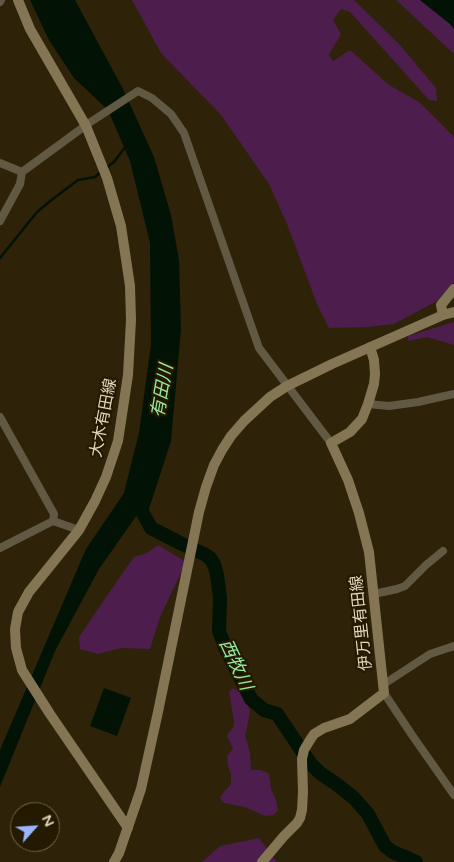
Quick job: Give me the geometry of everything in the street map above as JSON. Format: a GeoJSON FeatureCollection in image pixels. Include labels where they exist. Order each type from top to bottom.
{"type":"FeatureCollection","features":[{"type":"Feature","properties":{"kind":"main road","name":"大木有田線"},"geometry":{"type":"LineString","coordinates":[[18,0],[30,29],[90,123],[121,226],[130,286],[130,320],[128,375],[118,441],[106,477],[78,530],[30,592],[18,612],[15,629],[16,648],[22,670],[128,828]]}},
{"type":"Feature","properties":{"kind":"main road"},"geometry":{"type":"LineString","coordinates":[[443,315],[441,305],[454,289]]}},
{"type":"Feature","properties":{"kind":"main road"},"geometry":{"type":"LineString","coordinates":[[114,862],[119,853],[141,788],[206,486],[222,450],[244,421],[270,397],[287,386],[370,347],[454,312]]}},
{"type":"Feature","properties":{"kind":"main road"},"geometry":{"type":"LineString","coordinates":[[330,443],[350,432],[362,419],[374,384],[374,360],[370,347]]}},
{"type":"Feature","properties":{"kind":"main road","name":"伊万里有田線"},"geometry":{"type":"LineString","coordinates":[[330,443],[348,480],[369,552],[384,689]]}},
{"type":"Feature","properties":{"kind":"main road"},"geometry":{"type":"LineString","coordinates":[[262,862],[300,818],[302,810],[302,759],[310,740],[319,731],[350,719],[384,689]]}},
{"type":"Feature","properties":{"kind":"street"},"geometry":{"type":"LineString","coordinates":[[0,221],[20,184],[22,172],[138,91],[152,98],[170,114],[184,133],[260,348],[330,443]]}},
{"type":"Feature","properties":{"kind":"street"},"geometry":{"type":"LineString","coordinates":[[0,163],[22,172]]}},
{"type":"Feature","properties":{"kind":"street"},"geometry":{"type":"LineString","coordinates":[[368,404],[388,406],[454,394]]}},
{"type":"Feature","properties":{"kind":"street"},"geometry":{"type":"LineString","coordinates":[[0,417],[54,514],[53,521]]}},
{"type":"Feature","properties":{"kind":"street"},"geometry":{"type":"LineString","coordinates":[[0,548],[53,521],[78,530]]}},
{"type":"Feature","properties":{"kind":"street"},"geometry":{"type":"LineString","coordinates":[[374,594],[405,586],[426,564],[442,551]]}},
{"type":"Feature","properties":{"kind":"street"},"geometry":{"type":"LineString","coordinates":[[454,646],[430,654],[384,689],[412,735],[454,794]]}},
{"type":"Feature","properties":{"kind":"shaded area"},"geometry":{"type":"Polygon","coordinates":[[[132,0],[354,0],[400,45],[436,88],[437,101],[429,100],[350,12],[341,9],[333,20],[341,34],[329,55],[333,61],[350,50],[389,85],[419,102],[454,137],[454,282],[437,301],[394,324],[329,328],[317,304],[287,224],[269,184],[221,115],[161,53],[132,0]]]}},
{"type":"Feature","properties":{"kind":"shaded area"},"geometry":{"type":"Polygon","coordinates":[[[396,0],[420,0],[450,24],[454,29],[454,54],[396,0]]]}},
{"type":"Feature","properties":{"kind":"shaded area"},"geometry":{"type":"Polygon","coordinates":[[[454,322],[454,345],[427,337],[408,341],[408,336],[454,322]]]}},
{"type":"Feature","properties":{"kind":"shaded area"},"geometry":{"type":"Polygon","coordinates":[[[158,545],[186,562],[160,617],[150,649],[121,648],[98,654],[80,649],[79,637],[134,557],[147,553],[158,545]]]}},
{"type":"Feature","properties":{"kind":"shaded area"},"geometry":{"type":"Polygon","coordinates":[[[233,688],[242,693],[250,710],[245,735],[250,752],[251,770],[261,770],[269,774],[271,789],[278,810],[274,815],[265,816],[245,807],[224,803],[220,798],[231,784],[227,756],[233,749],[227,736],[233,728],[234,722],[229,691],[233,688]]]}},
{"type":"Feature","properties":{"kind":"shaded area"},"geometry":{"type":"Polygon","coordinates":[[[259,838],[277,862],[202,862],[220,846],[259,838]]]}},
{"type":"Feature","properties":{"kind":"water","name":"有田川"},"geometry":{"type":"Polygon","coordinates":[[[30,0],[75,0],[123,89],[154,157],[171,215],[179,260],[181,329],[171,441],[146,518],[137,515],[99,569],[55,651],[0,787],[0,750],[86,549],[124,493],[139,433],[151,344],[150,243],[130,161],[108,110],[74,78],[49,40],[30,0]]]}},
{"type":"Feature","properties":{"kind":"water"},"geometry":{"type":"Polygon","coordinates":[[[420,0],[454,0],[454,29],[450,24],[420,0]]]}},
{"type":"Feature","properties":{"kind":"water"},"geometry":{"type":"Polygon","coordinates":[[[104,688],[131,698],[117,736],[90,726],[104,688]]]}},
{"type":"Feature","properties":{"kind":"waterway"},"geometry":{"type":"LineString","coordinates":[[106,168],[114,162],[126,146]]}},
{"type":"Feature","properties":{"kind":"waterway"},"geometry":{"type":"LineString","coordinates":[[0,258],[37,212],[78,180],[95,177],[102,171]]}},
{"type":"Feature","properties":{"kind":"waterway","name":"西牧川"},"geometry":{"type":"LineString","coordinates":[[137,502],[151,528],[204,554],[214,564],[220,598],[219,631],[251,699],[264,710],[277,714],[310,763],[320,773],[354,798],[368,814],[385,846],[393,852],[416,862]]}}]}
